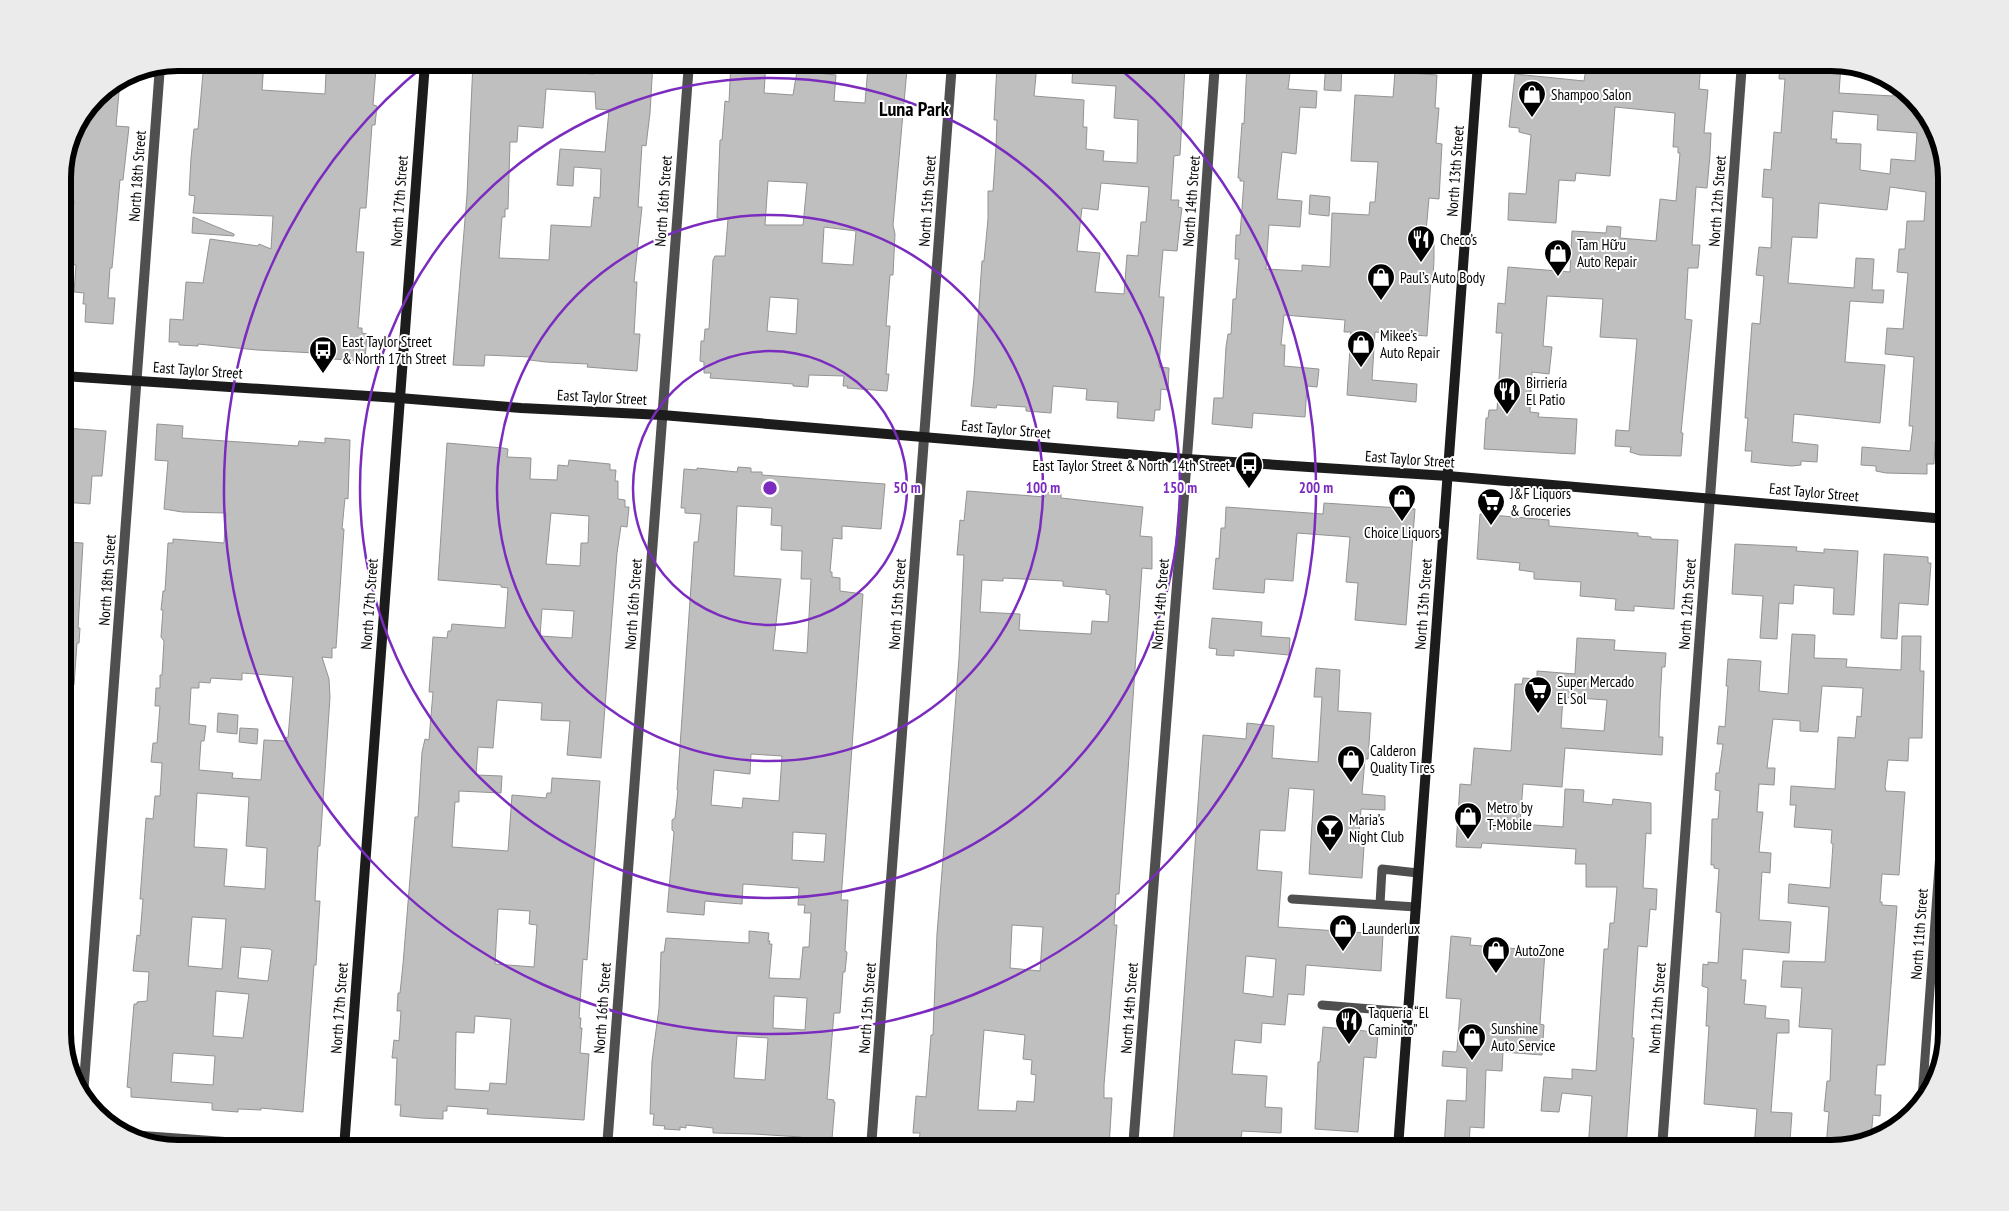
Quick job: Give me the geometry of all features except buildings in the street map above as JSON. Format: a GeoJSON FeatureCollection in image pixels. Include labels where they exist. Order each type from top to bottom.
{"type":"FeatureCollection","features":[{"type":"Feature","properties":{"kind":"main road","name":"North 17th Street"},"geometry":{"type":"LineString","coordinates":[[345,1140],[424,71]]}},
{"type":"Feature","properties":{"kind":"main road","name":"North 13th Street"},"geometry":{"type":"LineString","coordinates":[[1399,1140],[1477,71]]}},
{"type":"Feature","properties":{"kind":"main road","name":"East Taylor Street"},"geometry":{"type":"LineString","coordinates":[[71,377],[400,398],[521,408],[662,415],[1186,459],[1448,476],[1654,495],[1938,517]]}},
{"type":"Feature","properties":{"kind":"street","name":"North 16th Street"},"geometry":{"type":"LineString","coordinates":[[608,1140],[688,71]]}},
{"type":"Feature","properties":{"kind":"street","name":"North 15th Street"},"geometry":{"type":"LineString","coordinates":[[872,1140],[951,71]]}},
{"type":"Feature","properties":{"kind":"street","name":"North 14th Street"},"geometry":{"type":"LineString","coordinates":[[1134,1140],[1215,71]]}},
{"type":"Feature","properties":{"kind":"street","name":"North 12th Street"},"geometry":{"type":"LineString","coordinates":[[1663,1140],[1741,71]]}},
{"type":"Feature","properties":{"kind":"street","name":"North 18th Street"},"geometry":{"type":"LineString","coordinates":[[85,1085],[159,73]]}},
{"type":"Feature","properties":{"kind":"street"},"geometry":{"type":"LineString","coordinates":[[154,1137],[197,1140]]}},
{"type":"Feature","properties":{"kind":"lane"},"geometry":{"type":"LineString","coordinates":[[1380,904],[1382,869],[1418,873]]}},
{"type":"Feature","properties":{"kind":"lane","name":"North 11th Street"},"geometry":{"type":"LineString","coordinates":[[1923,1086],[1938,880]]}},
{"type":"Feature","properties":{"kind":"lane"},"geometry":{"type":"LineString","coordinates":[[1292,899],[1416,907]]}},
{"type":"Feature","properties":{"kind":"lane"},"geometry":{"type":"LineString","coordinates":[[1322,1005],[1408,1012]]}},
{"type":"Feature","properties":{"kind":"place","name":"Shampoo Salon"},"geometry":{"type":"Point","coordinates":[1532,118]}},
{"type":"Feature","properties":{"kind":"place","name":"Checo’s"},"geometry":{"type":"Point","coordinates":[1421,263]}},
{"type":"Feature","properties":{"kind":"place","name":"Tam Hữu Auto Repair"},"geometry":{"type":"Point","coordinates":[1558,277]}},
{"type":"Feature","properties":{"kind":"place","name":"Paul’s Auto Body"},"geometry":{"type":"Point","coordinates":[1381,301]}},
{"type":"Feature","properties":{"kind":"place","name":"Mikee’s Auto Repair"},"geometry":{"type":"Point","coordinates":[1361,368]}},
{"type":"Feature","properties":{"kind":"place","name":"East Taylor Street & North 17th Street"},"geometry":{"type":"Point","coordinates":[323,374]}},
{"type":"Feature","properties":{"kind":"place","name":"Birriería El Patio"},"geometry":{"type":"Point","coordinates":[1507,415]}},
{"type":"Feature","properties":{"kind":"place","name":"East Taylor Street & North 14th Street"},"geometry":{"type":"Point","coordinates":[1249,489]}},
{"type":"Feature","properties":{"kind":"place","name":"Choice Liquors"},"geometry":{"type":"Point","coordinates":[1402,522]}},
{"type":"Feature","properties":{"kind":"place","name":"J&F Liquors & Groceries"},"geometry":{"type":"Point","coordinates":[1491,526]}},
{"type":"Feature","properties":{"kind":"place","name":"Super Mercado El Sol"},"geometry":{"type":"Point","coordinates":[1538,714]}},
{"type":"Feature","properties":{"kind":"place","name":"Calderon Quality Tires"},"geometry":{"type":"Point","coordinates":[1351,783]}},
{"type":"Feature","properties":{"kind":"place","name":"Metro by T-Mobile"},"geometry":{"type":"Point","coordinates":[1468,840]}},
{"type":"Feature","properties":{"kind":"place","name":"Maria’s Night Club"},"geometry":{"type":"Point","coordinates":[1330,852]}},
{"type":"Feature","properties":{"kind":"place","name":"Launderlux"},"geometry":{"type":"Point","coordinates":[1343,952]}},
{"type":"Feature","properties":{"kind":"place","name":"AutoZone"},"geometry":{"type":"Point","coordinates":[1496,974]}},
{"type":"Feature","properties":{"kind":"place","name":"Taquería “El Caminito”"},"geometry":{"type":"Point","coordinates":[1349,1045]}},
{"type":"Feature","properties":{"kind":"place","name":"Sunshine Auto Service"},"geometry":{"type":"Point","coordinates":[1472,1061]}},
{"type":"Feature","properties":{"kind":"district","name":"Luna Park"},"geometry":{"type":"Point","coordinates":[914,109]}}]}
